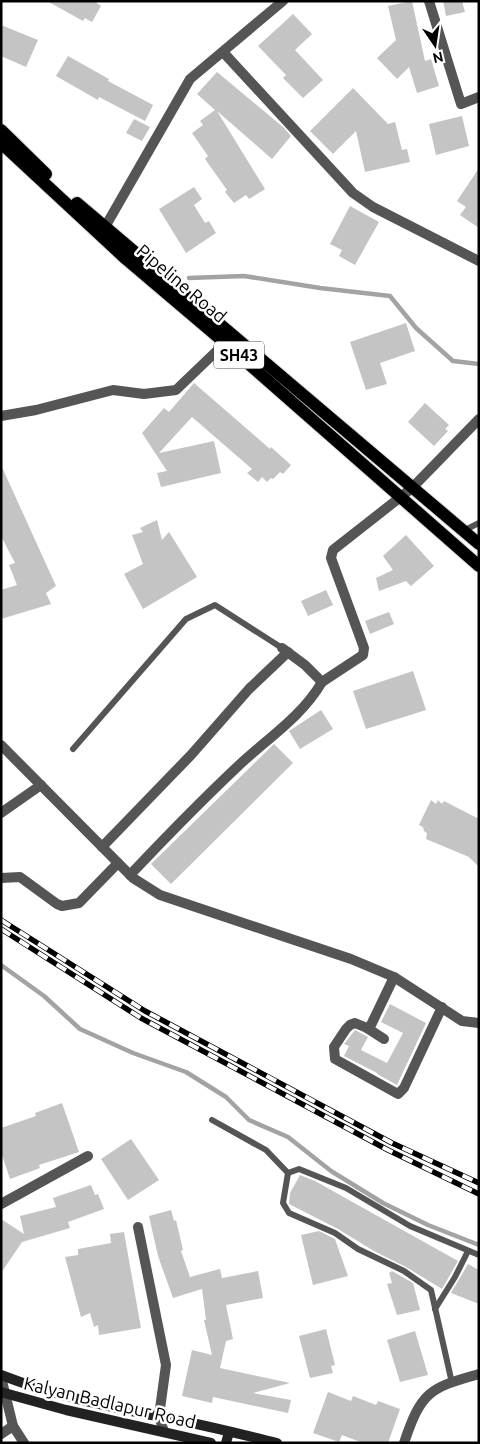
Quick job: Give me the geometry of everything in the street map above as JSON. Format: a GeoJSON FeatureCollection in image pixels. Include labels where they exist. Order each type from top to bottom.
{"type":"FeatureCollection","features":[{"type":"Feature","properties":{"kind":"main road","name":"Pipeline Road"},"geometry":{"type":"LineString","coordinates":[[1,130],[225,343],[479,566]]}},
{"type":"Feature","properties":{"kind":"main road","name":"Pipeline Road"},"geometry":{"type":"LineString","coordinates":[[1,143],[61,200],[479,544]]}},
{"type":"Feature","properties":{"kind":"main road"},"geometry":{"type":"LineString","coordinates":[[1,1376],[70,1397],[277,1443]]}},
{"type":"Feature","properties":{"kind":"main road","name":"Kalyan Badlapur Road"},"geometry":{"type":"LineString","coordinates":[[3,1393],[66,1410],[211,1443]]}},
{"type":"Feature","properties":{"kind":"main road"},"geometry":{"type":"LineString","coordinates":[[66,1410],[70,1397]]}},
{"type":"Feature","properties":{"kind":"main road"},"geometry":{"type":"LineString","coordinates":[[226,1443],[229,1432]]}},
{"type":"Feature","properties":{"kind":"street"},"geometry":{"type":"LineString","coordinates":[[429,1],[461,104],[479,97]]}},
{"type":"Feature","properties":{"kind":"street"},"geometry":{"type":"LineString","coordinates":[[105,227],[190,79],[279,3]]}},
{"type":"Feature","properties":{"kind":"street"},"geometry":{"type":"LineString","coordinates":[[223,52],[353,193],[373,207],[479,261]]}},
{"type":"Feature","properties":{"kind":"street"},"geometry":{"type":"LineString","coordinates":[[1,416],[36,410],[113,390],[144,394],[176,390],[225,343]]}},
{"type":"Feature","properties":{"kind":"street"},"geometry":{"type":"LineString","coordinates":[[130,875],[236,768],[293,718],[313,697],[322,682],[363,655],[364,648],[332,558],[333,550],[401,498],[479,419]]}},
{"type":"Feature","properties":{"kind":"street"},"geometry":{"type":"LineString","coordinates":[[102,847],[191,755],[285,650],[305,665],[322,682]]}},
{"type":"Feature","properties":{"kind":"street"},"geometry":{"type":"LineString","coordinates":[[1,745],[130,875],[160,895],[351,959],[394,977],[462,1021],[479,1023]]}},
{"type":"Feature","properties":{"kind":"street"},"geometry":{"type":"LineString","coordinates":[[1,813],[41,785]]}},
{"type":"Feature","properties":{"kind":"street"},"geometry":{"type":"LineString","coordinates":[[1,878],[20,877],[56,904],[62,906],[78,903],[118,863]]}},
{"type":"Feature","properties":{"kind":"street"},"geometry":{"type":"LineString","coordinates":[[367,1028],[372,1025],[394,977]]}},
{"type":"Feature","properties":{"kind":"street"},"geometry":{"type":"LineString","coordinates":[[384,1039],[355,1023],[346,1029],[334,1047],[335,1059],[398,1094],[404,1088],[442,1007]]}},
{"type":"Feature","properties":{"kind":"street"},"geometry":{"type":"LineString","coordinates":[[1,1204],[88,1156]]}},
{"type":"Feature","properties":{"kind":"street"},"geometry":{"type":"LineString","coordinates":[[138,1227],[166,1365],[159,1416],[164,1432]]}},
{"type":"Feature","properties":{"kind":"street"},"geometry":{"type":"LineString","coordinates":[[404,1443],[414,1414],[422,1401],[432,1391],[452,1382],[479,1374]]}},
{"type":"Feature","properties":{"kind":"street"},"geometry":{"type":"LineString","coordinates":[[1,1376],[3,1393],[13,1426],[24,1443]]}},
{"type":"Feature","properties":{"kind":"street"},"geometry":{"type":"LineString","coordinates":[[1,1434],[13,1426]]}},
{"type":"Feature","properties":{"kind":"lane"},"geometry":{"type":"LineString","coordinates":[[463,531],[479,523]]}},
{"type":"Feature","properties":{"kind":"lane"},"geometry":{"type":"LineString","coordinates":[[73,749],[186,619],[200,612],[215,605],[285,650]]}},
{"type":"Feature","properties":{"kind":"lane"},"geometry":{"type":"LineString","coordinates":[[212,1120],[266,1150],[288,1173]]}},
{"type":"Feature","properties":{"kind":"lane"},"geometry":{"type":"LineString","coordinates":[[288,1173],[299,1169],[346,1188],[410,1226],[479,1255]]}},
{"type":"Feature","properties":{"kind":"lane"},"geometry":{"type":"LineString","coordinates":[[288,1173],[283,1203],[289,1213],[335,1233],[358,1249],[404,1272],[431,1290],[452,1382]]}},
{"type":"Feature","properties":{"kind":"lane"},"geometry":{"type":"LineString","coordinates":[[435,1309],[468,1250]]}},
{"type":"Feature","properties":{"kind":"building"},"geometry":{"type":"Polygon","coordinates":[[[47,1],[94,1],[101,6],[92,22],[85,18],[83,21],[47,1]]]}},
{"type":"Feature","properties":{"kind":"building"},"geometry":{"type":"Polygon","coordinates":[[[412,1],[425,61],[431,59],[439,86],[417,93],[409,67],[397,79],[377,58],[396,40],[388,6],[412,1]]]}},
{"type":"Feature","properties":{"kind":"building"},"geometry":{"type":"Polygon","coordinates":[[[443,1],[462,1],[465,12],[446,16],[443,1]]]}},
{"type":"Feature","properties":{"kind":"building"},"geometry":{"type":"Polygon","coordinates":[[[293,14],[312,34],[295,50],[323,80],[303,98],[283,78],[286,75],[258,46],[293,14]]]}},
{"type":"Feature","properties":{"kind":"building"},"geometry":{"type":"Polygon","coordinates":[[[1,25],[38,40],[26,67],[1,56],[1,25]]]}},
{"type":"Feature","properties":{"kind":"building"},"geometry":{"type":"Polygon","coordinates":[[[68,56],[109,79],[108,81],[153,105],[145,121],[99,97],[98,100],[56,76],[68,56]]]}},
{"type":"Feature","properties":{"kind":"building"},"geometry":{"type":"Polygon","coordinates":[[[217,72],[283,127],[291,136],[272,159],[217,111],[265,189],[249,199],[246,195],[234,203],[205,159],[208,156],[192,133],[203,125],[200,121],[215,110],[197,94],[217,72]]]}},
{"type":"Feature","properties":{"kind":"building"},"geometry":{"type":"Polygon","coordinates":[[[353,88],[388,124],[395,122],[402,150],[407,149],[410,162],[365,172],[356,131],[333,154],[310,131],[353,88]]]}},
{"type":"Feature","properties":{"kind":"building"},"geometry":{"type":"Polygon","coordinates":[[[462,116],[469,146],[436,155],[429,124],[462,116]]]}},
{"type":"Feature","properties":{"kind":"building"},"geometry":{"type":"Polygon","coordinates":[[[134,119],[150,127],[142,141],[126,133],[134,119]]]}},
{"type":"Feature","properties":{"kind":"building"},"geometry":{"type":"Polygon","coordinates":[[[479,168],[479,228],[460,215],[466,207],[457,201],[479,168]]]}},
{"type":"Feature","properties":{"kind":"building"},"geometry":{"type":"Polygon","coordinates":[[[194,187],[202,199],[194,205],[205,223],[209,221],[216,233],[186,253],[159,209],[194,187]]]}},
{"type":"Feature","properties":{"kind":"building"},"geometry":{"type":"Polygon","coordinates":[[[350,206],[379,222],[355,265],[339,256],[342,250],[330,244],[350,206]]]}},
{"type":"Feature","properties":{"kind":"building"},"geometry":{"type":"Polygon","coordinates":[[[406,323],[415,351],[380,363],[387,384],[366,390],[350,342],[406,323]]]}},
{"type":"Feature","properties":{"kind":"building"},"geometry":{"type":"Polygon","coordinates":[[[194,383],[291,465],[283,474],[280,472],[267,482],[262,477],[258,482],[247,473],[252,469],[192,417],[159,453],[214,441],[221,473],[161,487],[157,473],[167,471],[142,433],[164,408],[169,412],[194,383]]]}},
{"type":"Feature","properties":{"kind":"building"},"geometry":{"type":"Polygon","coordinates":[[[425,403],[449,425],[445,429],[448,431],[434,446],[408,422],[425,403]]]}},
{"type":"Feature","properties":{"kind":"building"},"geometry":{"type":"Polygon","coordinates":[[[1,465],[56,586],[46,593],[51,604],[1,619],[1,590],[17,585],[9,565],[15,563],[1,536],[1,465]]]}},
{"type":"Feature","properties":{"kind":"building"},"geometry":{"type":"Polygon","coordinates":[[[157,520],[162,540],[169,532],[197,577],[143,609],[124,574],[143,564],[132,535],[143,532],[140,528],[157,520]]]}},
{"type":"Feature","properties":{"kind":"building"},"geometry":{"type":"Polygon","coordinates":[[[406,535],[434,566],[411,586],[406,581],[379,591],[376,578],[393,570],[383,556],[406,535]]]}},
{"type":"Feature","properties":{"kind":"building"},"geometry":{"type":"Polygon","coordinates":[[[326,590],[333,605],[308,616],[301,601],[326,590]]]}},
{"type":"Feature","properties":{"kind":"building"},"geometry":{"type":"Polygon","coordinates":[[[389,612],[394,624],[370,634],[365,621],[389,612]]]}},
{"type":"Feature","properties":{"kind":"building"},"geometry":{"type":"Polygon","coordinates":[[[413,671],[426,710],[366,729],[353,691],[413,671]]]}},
{"type":"Feature","properties":{"kind":"building"},"geometry":{"type":"Polygon","coordinates":[[[321,710],[333,729],[300,749],[289,731],[321,710]]]}},
{"type":"Feature","properties":{"kind":"building"},"geometry":{"type":"Polygon","coordinates":[[[274,744],[293,763],[171,884],[151,864],[274,744]]]}},
{"type":"Feature","properties":{"kind":"building"},"geometry":{"type":"Polygon","coordinates":[[[431,800],[436,804],[438,800],[442,804],[444,801],[479,819],[479,867],[469,857],[426,839],[427,833],[419,825],[431,800]]]}},
{"type":"Feature","properties":{"kind":"building"},"geometry":{"type":"Polygon","coordinates":[[[390,1004],[426,1023],[397,1085],[344,1056],[349,1046],[344,1044],[355,1030],[368,1037],[361,1050],[387,1063],[403,1033],[381,1022],[390,1004]]]}},
{"type":"Feature","properties":{"kind":"building"},"geometry":{"type":"Polygon","coordinates":[[[62,1103],[79,1152],[39,1165],[40,1168],[10,1179],[1,1152],[1,1128],[36,1116],[35,1113],[62,1103]]]}},
{"type":"Feature","properties":{"kind":"building"},"geometry":{"type":"Polygon","coordinates":[[[131,1139],[159,1180],[128,1200],[101,1159],[131,1139]]]}},
{"type":"Feature","properties":{"kind":"building"},"geometry":{"type":"Polygon","coordinates":[[[300,1175],[315,1181],[458,1261],[442,1289],[338,1229],[289,1204],[290,1193],[300,1175]]]}},
{"type":"Feature","properties":{"kind":"building"},"geometry":{"type":"Polygon","coordinates":[[[91,1185],[95,1195],[98,1194],[104,1209],[68,1222],[70,1228],[22,1242],[1,1273],[1,1219],[24,1234],[20,1216],[56,1207],[53,1198],[91,1185]]]}},
{"type":"Feature","properties":{"kind":"building"},"geometry":{"type":"Polygon","coordinates":[[[171,1210],[174,1221],[176,1220],[183,1250],[181,1251],[190,1277],[220,1269],[222,1278],[258,1271],[263,1298],[226,1305],[233,1339],[226,1341],[220,1368],[290,1383],[253,1393],[291,1400],[288,1413],[213,1397],[212,1403],[182,1396],[192,1350],[212,1355],[204,1320],[206,1320],[202,1289],[173,1298],[158,1256],[149,1216],[171,1210]]]}},
{"type":"Feature","properties":{"kind":"building"},"geometry":{"type":"Polygon","coordinates":[[[319,1231],[335,1239],[348,1276],[313,1285],[301,1235],[319,1231]]]}},
{"type":"Feature","properties":{"kind":"building"},"geometry":{"type":"Polygon","coordinates":[[[124,1232],[141,1328],[99,1335],[98,1325],[94,1327],[90,1313],[81,1317],[65,1257],[78,1255],[78,1249],[111,1243],[110,1234],[124,1232]]]}},
{"type":"Feature","properties":{"kind":"building"},"geometry":{"type":"Polygon","coordinates":[[[468,1264],[479,1270],[479,1304],[451,1293],[468,1264]]]}},
{"type":"Feature","properties":{"kind":"building"},"geometry":{"type":"Polygon","coordinates":[[[392,1271],[413,1283],[420,1310],[397,1315],[387,1284],[392,1283],[389,1273],[392,1271]]]}},
{"type":"Feature","properties":{"kind":"building"},"geometry":{"type":"Polygon","coordinates":[[[326,1329],[335,1365],[331,1366],[333,1373],[310,1378],[299,1336],[326,1329]]]}},
{"type":"Feature","properties":{"kind":"building"},"geometry":{"type":"Polygon","coordinates":[[[415,1331],[428,1375],[400,1382],[387,1340],[415,1331]]]}},
{"type":"Feature","properties":{"kind":"building"},"geometry":{"type":"Polygon","coordinates":[[[328,1392],[351,1401],[353,1396],[376,1405],[378,1401],[400,1409],[388,1443],[363,1443],[342,1435],[339,1442],[313,1433],[328,1392]]]}},
{"type":"Feature","properties":{"kind":"waterway"},"geometry":{"type":"LineString","coordinates":[[189,278],[244,276],[320,288],[390,296],[416,328],[453,361],[479,364]]}},
{"type":"Feature","properties":{"kind":"waterway"},"geometry":{"type":"LineString","coordinates":[[1,965],[44,996],[80,1029],[133,1053],[186,1072],[226,1097],[249,1120],[288,1137],[331,1171],[383,1203],[428,1225],[479,1245]]}},
{"type":"Feature","properties":{"kind":"railway"},"geometry":{"type":"LineString","coordinates":[[1,920],[145,1011],[392,1143],[479,1183]]}},
{"type":"Feature","properties":{"kind":"railway"},"geometry":{"type":"LineString","coordinates":[[1,929],[141,1018],[388,1150],[479,1194]]}}]}
